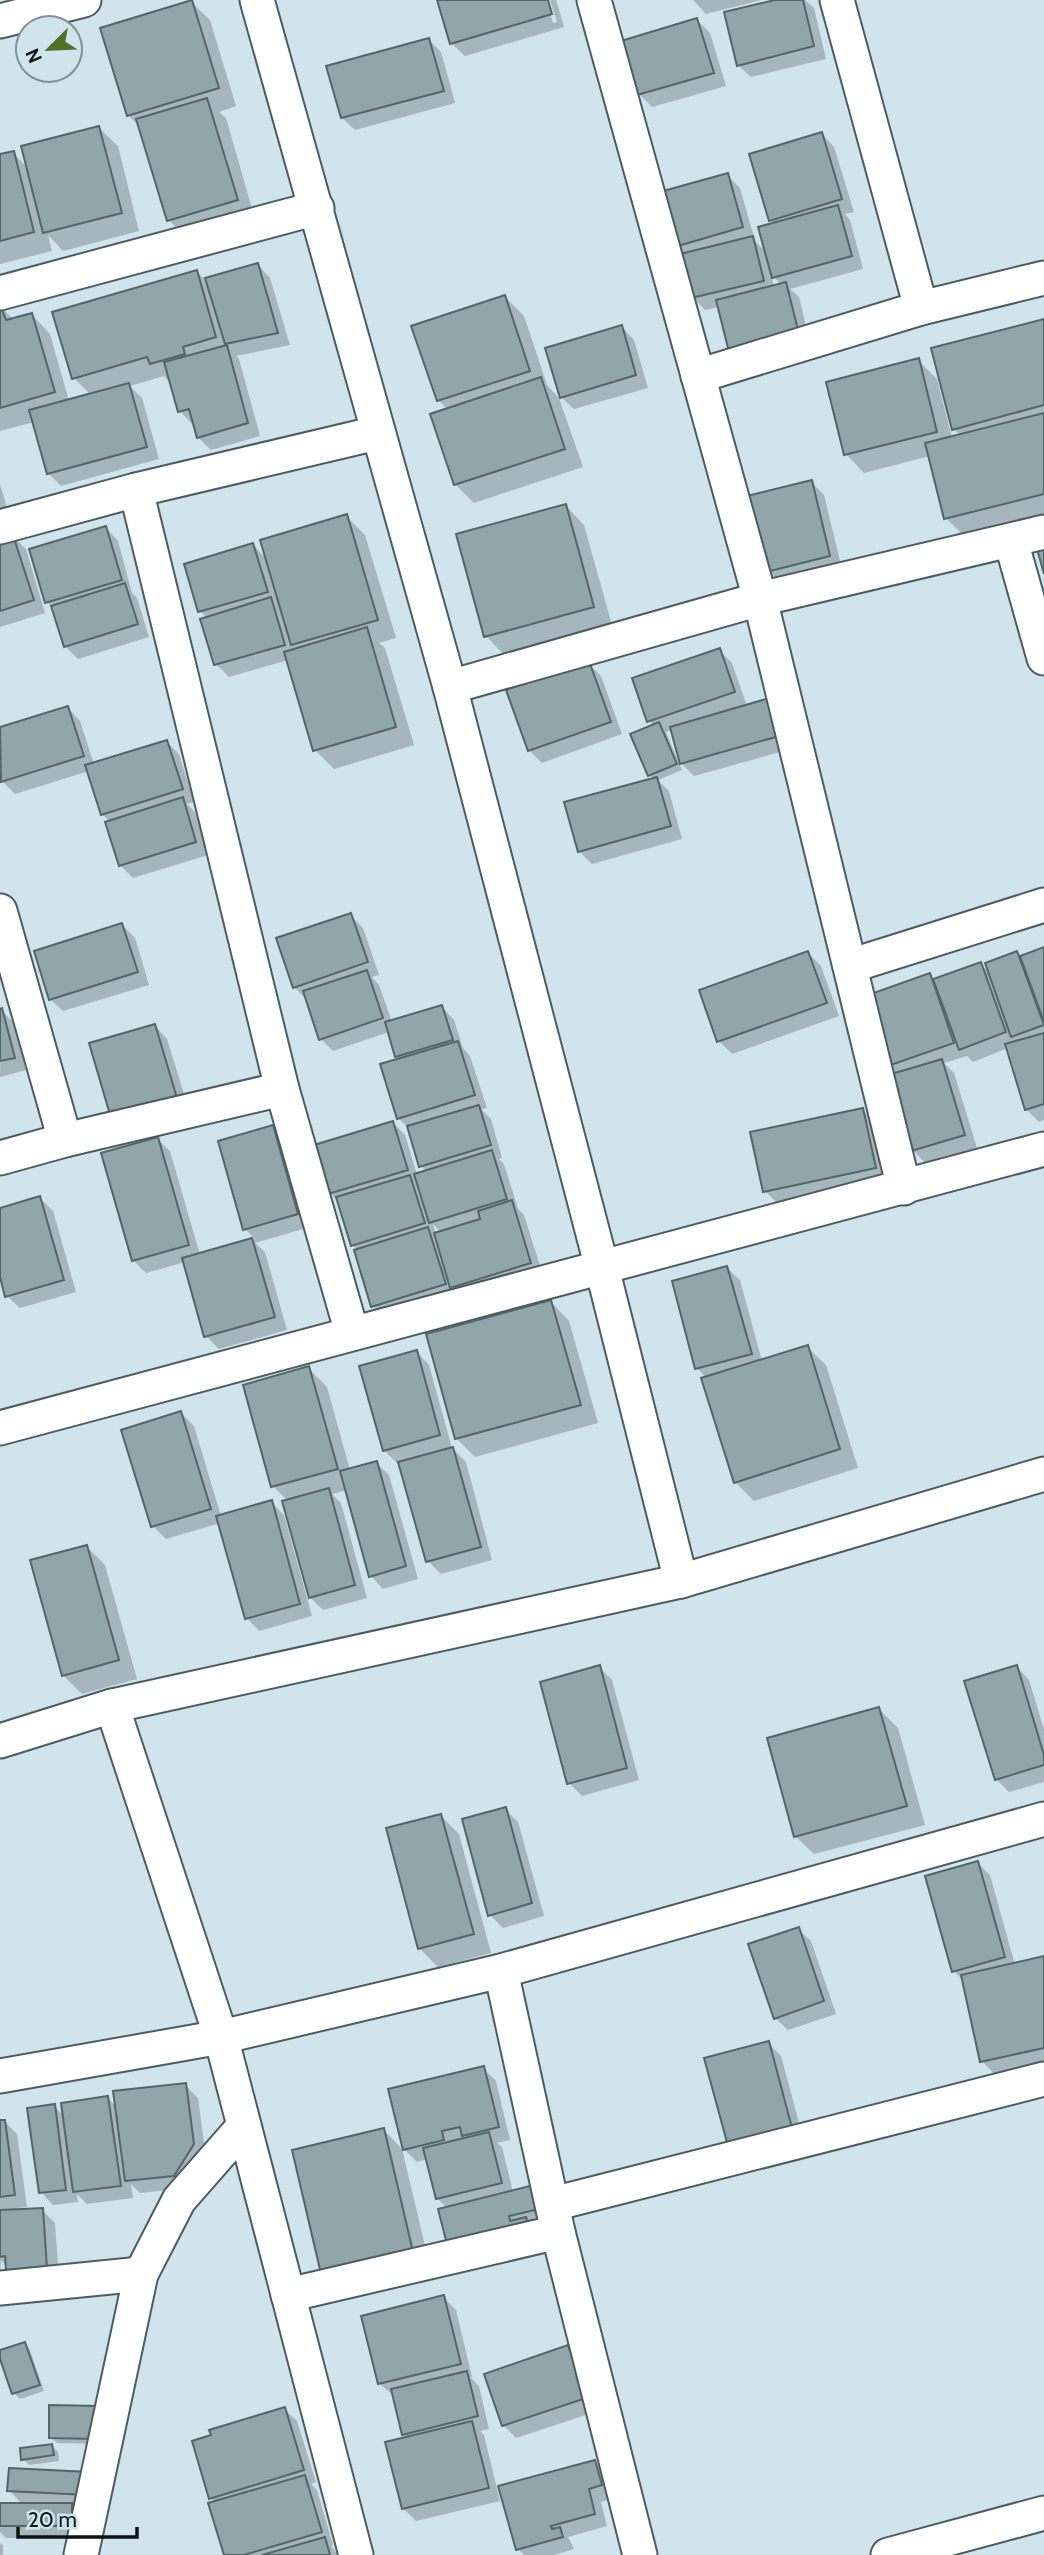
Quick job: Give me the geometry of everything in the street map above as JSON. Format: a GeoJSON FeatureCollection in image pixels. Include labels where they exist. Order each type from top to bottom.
{"type":"FeatureCollection","features":[{"type":"Feature","properties":{"kind":"street"},"geometry":{"type":"LineString","coordinates":[[0,21],[84,0]]}},
{"type":"Feature","properties":{"kind":"street"},"geometry":{"type":"LineString","coordinates":[[257,0],[450,687],[681,1581]]}},
{"type":"Feature","properties":{"kind":"street"},"geometry":{"type":"LineString","coordinates":[[594,0],[760,599],[904,1188]]}},
{"type":"Feature","properties":{"kind":"street"},"geometry":{"type":"LineString","coordinates":[[837,0],[921,308]]}},
{"type":"Feature","properties":{"kind":"street"},"geometry":{"type":"LineString","coordinates":[[0,293],[317,208]]}},
{"type":"Feature","properties":{"kind":"street"},"geometry":{"type":"LineString","coordinates":[[698,376],[921,308],[1044,278]]}},
{"type":"Feature","properties":{"kind":"street"},"geometry":{"type":"LineString","coordinates":[[0,527],[136,490],[377,433]]}},
{"type":"Feature","properties":{"kind":"street"},"geometry":{"type":"LineString","coordinates":[[136,490],[282,1089],[352,1333]]}},
{"type":"Feature","properties":{"kind":"street"},"geometry":{"type":"LineString","coordinates":[[450,687],[760,599],[1044,532]]}},
{"type":"Feature","properties":{"kind":"street"},"geometry":{"type":"LineString","coordinates":[[1011,541],[1044,658]]}},
{"type":"Feature","properties":{"kind":"street"},"geometry":{"type":"LineString","coordinates":[[850,965],[1044,905]]}},
{"type":"Feature","properties":{"kind":"street"},"geometry":{"type":"LineString","coordinates":[[0,911],[65,1140]]}},
{"type":"Feature","properties":{"kind":"street"},"geometry":{"type":"LineString","coordinates":[[0,1158],[282,1089]]}},
{"type":"Feature","properties":{"kind":"street"},"geometry":{"type":"LineString","coordinates":[[0,1428],[1044,1149]]}},
{"type":"Feature","properties":{"kind":"street"},"geometry":{"type":"LineString","coordinates":[[0,1741],[112,1706],[681,1581],[1044,1474]]}},
{"type":"Feature","properties":{"kind":"street"},"geometry":{"type":"LineString","coordinates":[[112,1706],[221,2037],[356,2555]]}},
{"type":"Feature","properties":{"kind":"street"},"geometry":{"type":"LineString","coordinates":[[0,2076],[221,2037],[500,1970],[1044,1819]]}},
{"type":"Feature","properties":{"kind":"street"},"geometry":{"type":"LineString","coordinates":[[500,1970],[556,2218],[640,2555]]}},
{"type":"Feature","properties":{"kind":"street"},"geometry":{"type":"LineString","coordinates":[[288,2295],[1044,2079]]}},
{"type":"Feature","properties":{"kind":"street"},"geometry":{"type":"LineString","coordinates":[[81,2555],[141,2274],[179,2200],[244,2126]]}},
{"type":"Feature","properties":{"kind":"street"},"geometry":{"type":"LineString","coordinates":[[0,2288],[141,2274]]}},
{"type":"Feature","properties":{"kind":"street"},"geometry":{"type":"LineString","coordinates":[[888,2555],[1044,2513]]}},
{"type":"Feature","properties":{"kind":"building"},"geometry":{"type":"Polygon","coordinates":[[[192,0],[219,88],[127,116],[100,28],[192,0]]]}},
{"type":"Feature","properties":{"kind":"building"},"geometry":{"type":"Polygon","coordinates":[[[437,0],[548,0],[552,14],[450,44],[437,0]]]}},
{"type":"Feature","properties":{"kind":"building"},"geometry":{"type":"Polygon","coordinates":[[[775,0],[803,0],[814,46],[737,66],[724,12],[775,0]]]}},
{"type":"Feature","properties":{"kind":"building"},"geometry":{"type":"Polygon","coordinates":[[[697,18],[714,73],[637,95],[621,41],[697,18]]]}},
{"type":"Feature","properties":{"kind":"building"},"geometry":{"type":"Polygon","coordinates":[[[429,38],[444,91],[341,118],[326,66],[429,38]]]}},
{"type":"Feature","properties":{"kind":"building"},"geometry":{"type":"Polygon","coordinates":[[[207,98],[238,200],[167,221],[136,119],[207,98]]]}},
{"type":"Feature","properties":{"kind":"building"},"geometry":{"type":"Polygon","coordinates":[[[99,126],[122,213],[43,233],[21,146],[99,126]]]}},
{"type":"Feature","properties":{"kind":"building"},"geometry":{"type":"Polygon","coordinates":[[[822,132],[842,199],[769,221],[749,154],[822,132]]]}},
{"type":"Feature","properties":{"kind":"building"},"geometry":{"type":"Polygon","coordinates":[[[14,151],[34,232],[0,241],[0,154],[14,151]]]}},
{"type":"Feature","properties":{"kind":"building"},"geometry":{"type":"Polygon","coordinates":[[[728,173],[743,227],[671,248],[656,193],[728,173]]]}},
{"type":"Feature","properties":{"kind":"building"},"geometry":{"type":"Polygon","coordinates":[[[838,205],[852,256],[772,278],[758,227],[838,205]]]}},
{"type":"Feature","properties":{"kind":"building"},"geometry":{"type":"Polygon","coordinates":[[[753,236],[764,281],[691,298],[680,254],[753,236]]]}},
{"type":"Feature","properties":{"kind":"building"},"geometry":{"type":"Polygon","coordinates":[[[258,263],[278,333],[225,344],[205,278],[258,263]]]}},
{"type":"Feature","properties":{"kind":"building"},"geometry":{"type":"Polygon","coordinates":[[[197,270],[216,337],[183,347],[185,354],[150,364],[147,357],[72,379],[52,312],[197,270]]]}},
{"type":"Feature","properties":{"kind":"building"},"geometry":{"type":"Polygon","coordinates":[[[786,282],[799,334],[729,352],[716,300],[786,282]]]}},
{"type":"Feature","properties":{"kind":"building"},"geometry":{"type":"Polygon","coordinates":[[[505,295],[530,371],[437,401],[411,326],[505,295]]]}},
{"type":"Feature","properties":{"kind":"building"},"geometry":{"type":"Polygon","coordinates":[[[0,304],[6,320],[32,313],[55,392],[0,408],[0,304]]]}},
{"type":"Feature","properties":{"kind":"building"},"geometry":{"type":"Polygon","coordinates":[[[1044,319],[1044,405],[952,430],[931,348],[1044,319]]]}},
{"type":"Feature","properties":{"kind":"building"},"geometry":{"type":"Polygon","coordinates":[[[622,325],[636,375],[560,398],[545,348],[622,325]]]}},
{"type":"Feature","properties":{"kind":"building"},"geometry":{"type":"Polygon","coordinates":[[[227,345],[248,423],[197,438],[189,409],[178,412],[164,362],[227,345]]]}},
{"type":"Feature","properties":{"kind":"building"},"geometry":{"type":"Polygon","coordinates":[[[919,358],[937,432],[844,455],[826,382],[919,358]]]}},
{"type":"Feature","properties":{"kind":"building"},"geometry":{"type":"Polygon","coordinates":[[[541,377],[565,449],[454,485],[430,414],[541,377]]]}},
{"type":"Feature","properties":{"kind":"building"},"geometry":{"type":"Polygon","coordinates":[[[129,383],[147,447],[47,474],[29,410],[129,383]]]}},
{"type":"Feature","properties":{"kind":"building"},"geometry":{"type":"Polygon","coordinates":[[[1044,413],[1044,494],[944,519],[925,443],[1044,413]]]}},
{"type":"Feature","properties":{"kind":"building"},"geometry":{"type":"Polygon","coordinates":[[[812,480],[830,556],[766,572],[747,496],[812,480]]]}},
{"type":"Feature","properties":{"kind":"building"},"geometry":{"type":"Polygon","coordinates":[[[566,504],[594,607],[484,637],[456,534],[566,504]]]}},
{"type":"Feature","properties":{"kind":"building"},"geometry":{"type":"Polygon","coordinates":[[[347,514],[378,620],[291,645],[260,540],[347,514]]]}},
{"type":"Feature","properties":{"kind":"building"},"geometry":{"type":"Polygon","coordinates":[[[106,526],[122,580],[45,603],[29,549],[106,526]]]}},
{"type":"Feature","properties":{"kind":"building"},"geometry":{"type":"Polygon","coordinates":[[[13,535],[34,600],[0,611],[0,539],[13,535]]]}},
{"type":"Feature","properties":{"kind":"building"},"geometry":{"type":"Polygon","coordinates":[[[253,543],[268,592],[198,612],[184,564],[253,543]]]}},
{"type":"Feature","properties":{"kind":"building"},"geometry":{"type":"Polygon","coordinates":[[[1044,547],[1044,574],[1037,549],[1044,547]]]}},
{"type":"Feature","properties":{"kind":"building"},"geometry":{"type":"Polygon","coordinates":[[[125,583],[138,624],[64,647],[51,606],[125,583]]]}},
{"type":"Feature","properties":{"kind":"building"},"geometry":{"type":"Polygon","coordinates":[[[271,597],[285,645],[214,665],[200,619],[271,597]]]}},
{"type":"Feature","properties":{"kind":"building"},"geometry":{"type":"Polygon","coordinates":[[[367,627],[396,727],[313,751],[284,652],[367,627]]]}},
{"type":"Feature","properties":{"kind":"building"},"geometry":{"type":"Polygon","coordinates":[[[720,648],[735,692],[647,722],[632,678],[720,648]]]}},
{"type":"Feature","properties":{"kind":"building"},"geometry":{"type":"Polygon","coordinates":[[[589,661],[611,722],[528,751],[506,690],[589,661]]]}},
{"type":"Feature","properties":{"kind":"building"},"geometry":{"type":"Polygon","coordinates":[[[780,695],[790,733],[680,764],[670,727],[780,695]]]}},
{"type":"Feature","properties":{"kind":"building"},"geometry":{"type":"Polygon","coordinates":[[[68,706],[84,756],[1,782],[0,727],[68,706]]]}},
{"type":"Feature","properties":{"kind":"building"},"geometry":{"type":"Polygon","coordinates":[[[659,722],[677,764],[648,776],[630,734],[659,722]]]}},
{"type":"Feature","properties":{"kind":"building"},"geometry":{"type":"Polygon","coordinates":[[[167,740],[183,789],[101,815],[85,765],[167,740]]]}},
{"type":"Feature","properties":{"kind":"building"},"geometry":{"type":"Polygon","coordinates":[[[657,777],[671,826],[578,852],[564,802],[657,777]]]}},
{"type":"Feature","properties":{"kind":"building"},"geometry":{"type":"Polygon","coordinates":[[[183,797],[196,842],[119,866],[105,822],[183,797]]]}},
{"type":"Feature","properties":{"kind":"building"},"geometry":{"type":"Polygon","coordinates":[[[351,913],[368,962],[293,988],[276,938],[351,913]]]}},
{"type":"Feature","properties":{"kind":"building"},"geometry":{"type":"Polygon","coordinates":[[[122,923],[138,972],[49,1000],[34,951],[122,923]]]}},
{"type":"Feature","properties":{"kind":"building"},"geometry":{"type":"Polygon","coordinates":[[[1044,947],[1044,1022],[1020,956],[1044,947]]]}},
{"type":"Feature","properties":{"kind":"building"},"geometry":{"type":"Polygon","coordinates":[[[808,951],[827,1003],[717,1042],[699,990],[808,951]]]}},
{"type":"Feature","properties":{"kind":"building"},"geometry":{"type":"Polygon","coordinates":[[[1017,951],[1044,1025],[1011,1037],[985,963],[1017,951]]]}},
{"type":"Feature","properties":{"kind":"building"},"geometry":{"type":"Polygon","coordinates":[[[981,962],[1006,1032],[959,1050],[933,979],[981,962]]]}},
{"type":"Feature","properties":{"kind":"building"},"geometry":{"type":"Polygon","coordinates":[[[367,970],[383,1018],[319,1040],[303,991],[367,970]]]}},
{"type":"Feature","properties":{"kind":"building"},"geometry":{"type":"Polygon","coordinates":[[[930,973],[954,1043],[885,1067],[862,997],[930,973]]]}},
{"type":"Feature","properties":{"kind":"building"},"geometry":{"type":"Polygon","coordinates":[[[442,1005],[453,1040],[395,1057],[385,1022],[442,1005]]]}},
{"type":"Feature","properties":{"kind":"building"},"geometry":{"type":"Polygon","coordinates":[[[2,1008],[15,1058],[0,1061],[0,1009],[2,1008]]]}},
{"type":"Feature","properties":{"kind":"building"},"geometry":{"type":"Polygon","coordinates":[[[155,1024],[177,1098],[111,1118],[89,1043],[155,1024]]]}},
{"type":"Feature","properties":{"kind":"building"},"geometry":{"type":"Polygon","coordinates":[[[1044,1033],[1044,1104],[1025,1110],[1005,1044],[1044,1033]]]}},
{"type":"Feature","properties":{"kind":"building"},"geometry":{"type":"Polygon","coordinates":[[[458,1041],[475,1095],[397,1119],[380,1064],[458,1041]]]}},
{"type":"Feature","properties":{"kind":"building"},"geometry":{"type":"Polygon","coordinates":[[[942,1059],[965,1135],[911,1151],[888,1075],[942,1059]]]}},
{"type":"Feature","properties":{"kind":"building"},"geometry":{"type":"Polygon","coordinates":[[[479,1105],[491,1145],[419,1167],[407,1126],[479,1105]]]}},
{"type":"Feature","properties":{"kind":"building"},"geometry":{"type":"Polygon","coordinates":[[[863,1108],[876,1168],[763,1192],[750,1132],[863,1108]]]}},
{"type":"Feature","properties":{"kind":"building"},"geometry":{"type":"Polygon","coordinates":[[[393,1121],[408,1170],[328,1194],[314,1145],[393,1121]]]}},
{"type":"Feature","properties":{"kind":"building"},"geometry":{"type":"Polygon","coordinates":[[[273,1125],[298,1214],[243,1230],[218,1141],[273,1125]]]}},
{"type":"Feature","properties":{"kind":"building"},"geometry":{"type":"Polygon","coordinates":[[[158,1137],[189,1245],[132,1261],[101,1153],[158,1137]]]}},
{"type":"Feature","properties":{"kind":"building"},"geometry":{"type":"Polygon","coordinates":[[[492,1150],[507,1199],[429,1223],[414,1174],[492,1150]]]}},
{"type":"Feature","properties":{"kind":"building"},"geometry":{"type":"Polygon","coordinates":[[[410,1175],[425,1223],[351,1246],[336,1197],[410,1175]]]}},
{"type":"Feature","properties":{"kind":"building"},"geometry":{"type":"Polygon","coordinates":[[[40,1196],[64,1280],[5,1297],[0,1277],[0,1208],[40,1196]]]}},
{"type":"Feature","properties":{"kind":"building"},"geometry":{"type":"Polygon","coordinates":[[[512,1200],[531,1263],[450,1288],[434,1233],[480,1219],[478,1211],[512,1200]]]}},
{"type":"Feature","properties":{"kind":"building"},"geometry":{"type":"Polygon","coordinates":[[[428,1227],[446,1284],[371,1307],[354,1250],[428,1227]]]}},
{"type":"Feature","properties":{"kind":"building"},"geometry":{"type":"Polygon","coordinates":[[[252,1238],[275,1317],[204,1337],[182,1258],[252,1238]]]}},
{"type":"Feature","properties":{"kind":"building"},"geometry":{"type":"Polygon","coordinates":[[[727,1266],[752,1354],[695,1369],[672,1281],[727,1266]]]}},
{"type":"Feature","properties":{"kind":"building"},"geometry":{"type":"Polygon","coordinates":[[[551,1300],[581,1405],[455,1439],[426,1334],[551,1300]]]}},
{"type":"Feature","properties":{"kind":"building"},"geometry":{"type":"Polygon","coordinates":[[[808,1345],[840,1449],[734,1483],[701,1378],[808,1345]]]}},
{"type":"Feature","properties":{"kind":"building"},"geometry":{"type":"Polygon","coordinates":[[[417,1350],[440,1435],[383,1451],[359,1366],[417,1350]]]}},
{"type":"Feature","properties":{"kind":"building"},"geometry":{"type":"Polygon","coordinates":[[[309,1366],[338,1469],[271,1487],[243,1385],[309,1366]]]}},
{"type":"Feature","properties":{"kind":"building"},"geometry":{"type":"Polygon","coordinates":[[[181,1411],[211,1509],[151,1527],[121,1430],[181,1411]]]}},
{"type":"Feature","properties":{"kind":"building"},"geometry":{"type":"Polygon","coordinates":[[[453,1447],[481,1547],[426,1562],[398,1462],[453,1447]]]}},
{"type":"Feature","properties":{"kind":"building"},"geometry":{"type":"Polygon","coordinates":[[[377,1461],[406,1566],[369,1577],[340,1471],[377,1461]]]}},
{"type":"Feature","properties":{"kind":"building"},"geometry":{"type":"Polygon","coordinates":[[[329,1488],[355,1585],[309,1598],[282,1501],[329,1488]]]}},
{"type":"Feature","properties":{"kind":"building"},"geometry":{"type":"Polygon","coordinates":[[[272,1500],[300,1604],[245,1619],[216,1516],[272,1500]]]}},
{"type":"Feature","properties":{"kind":"building"},"geometry":{"type":"Polygon","coordinates":[[[87,1545],[119,1660],[62,1676],[30,1560],[87,1545]]]}},
{"type":"Feature","properties":{"kind":"building"},"geometry":{"type":"Polygon","coordinates":[[[600,1665],[627,1768],[567,1784],[540,1682],[600,1665]]]}},
{"type":"Feature","properties":{"kind":"building"},"geometry":{"type":"Polygon","coordinates":[[[1017,1665],[1044,1755],[1044,1765],[995,1780],[964,1681],[1017,1665]]]}},
{"type":"Feature","properties":{"kind":"building"},"geometry":{"type":"Polygon","coordinates":[[[879,1707],[907,1806],[794,1837],[767,1738],[879,1707]]]}},
{"type":"Feature","properties":{"kind":"building"},"geometry":{"type":"Polygon","coordinates":[[[506,1807],[532,1903],[488,1916],[462,1819],[506,1807]]]}},
{"type":"Feature","properties":{"kind":"building"},"geometry":{"type":"Polygon","coordinates":[[[441,1814],[474,1934],[418,1949],[386,1828],[441,1814]]]}},
{"type":"Feature","properties":{"kind":"building"},"geometry":{"type":"Polygon","coordinates":[[[978,1861],[1005,1957],[952,1972],[925,1876],[978,1861]]]}},
{"type":"Feature","properties":{"kind":"building"},"geometry":{"type":"Polygon","coordinates":[[[799,1927],[824,2001],[774,2019],[748,1944],[799,1927]]]}},
{"type":"Feature","properties":{"kind":"building"},"geometry":{"type":"Polygon","coordinates":[[[1044,1956],[1044,2048],[980,2062],[961,1975],[1044,1956]]]}},
{"type":"Feature","properties":{"kind":"building"},"geometry":{"type":"Polygon","coordinates":[[[769,2041],[792,2128],[728,2146],[704,2058],[769,2041]]]}},
{"type":"Feature","properties":{"kind":"building"},"geometry":{"type":"Polygon","coordinates":[[[484,2066],[499,2127],[462,2136],[460,2127],[442,2131],[444,2140],[403,2150],[388,2089],[484,2066]]]}},
{"type":"Feature","properties":{"kind":"building"},"geometry":{"type":"Polygon","coordinates":[[[186,2083],[194,2144],[174,2176],[125,2181],[113,2091],[186,2083]]]}},
{"type":"Feature","properties":{"kind":"building"},"geometry":{"type":"Polygon","coordinates":[[[108,2096],[121,2186],[73,2192],[61,2103],[108,2096]]]}},
{"type":"Feature","properties":{"kind":"building"},"geometry":{"type":"Polygon","coordinates":[[[55,2104],[66,2190],[39,2193],[27,2108],[55,2104]]]}},
{"type":"Feature","properties":{"kind":"building"},"geometry":{"type":"Polygon","coordinates":[[[0,2120],[5,2120],[15,2195],[0,2197],[0,2120]]]}},
{"type":"Feature","properties":{"kind":"building"},"geometry":{"type":"Polygon","coordinates":[[[384,2128],[414,2256],[322,2278],[292,2150],[384,2128]]]}},
{"type":"Feature","properties":{"kind":"building"},"geometry":{"type":"Polygon","coordinates":[[[489,2132],[502,2183],[436,2199],[423,2148],[489,2132]]]}},
{"type":"Feature","properties":{"kind":"building"},"geometry":{"type":"Polygon","coordinates":[[[538,2184],[544,2208],[509,2216],[510,2221],[526,2217],[530,2232],[449,2252],[438,2209],[538,2184]]]}},
{"type":"Feature","properties":{"kind":"building"},"geometry":{"type":"Polygon","coordinates":[[[43,2208],[47,2268],[6,2270],[5,2256],[0,2257],[0,2210],[43,2208]]]}},
{"type":"Feature","properties":{"kind":"building"},"geometry":{"type":"Polygon","coordinates":[[[444,2295],[461,2364],[378,2384],[361,2316],[444,2295]]]}},
{"type":"Feature","properties":{"kind":"building"},"geometry":{"type":"Polygon","coordinates":[[[25,2342],[40,2385],[12,2394],[0,2359],[0,2350],[25,2342]]]}},
{"type":"Feature","properties":{"kind":"building"},"geometry":{"type":"Polygon","coordinates":[[[568,2345],[586,2398],[502,2426],[484,2374],[568,2345]]]}},
{"type":"Feature","properties":{"kind":"building"},"geometry":{"type":"Polygon","coordinates":[[[467,2371],[478,2416],[402,2435],[391,2389],[467,2371]]]}},
{"type":"Feature","properties":{"kind":"building"},"geometry":{"type":"Polygon","coordinates":[[[49,2405],[99,2406],[98,2439],[49,2438],[49,2405]]]}},
{"type":"Feature","properties":{"kind":"building"},"geometry":{"type":"Polygon","coordinates":[[[285,2407],[304,2470],[209,2499],[192,2441],[211,2435],[209,2430],[285,2407]]]}},
{"type":"Feature","properties":{"kind":"building"},"geometry":{"type":"Polygon","coordinates":[[[472,2421],[489,2488],[402,2509],[385,2442],[472,2421]]]}},
{"type":"Feature","properties":{"kind":"building"},"geometry":{"type":"Polygon","coordinates":[[[52,2444],[54,2455],[21,2460],[20,2448],[52,2444]]]}},
{"type":"Feature","properties":{"kind":"building"},"geometry":{"type":"Polygon","coordinates":[[[595,2460],[602,2485],[589,2489],[595,2514],[551,2526],[552,2529],[560,2527],[563,2537],[516,2550],[498,2486],[595,2460]]]}},
{"type":"Feature","properties":{"kind":"building"},"geometry":{"type":"Polygon","coordinates":[[[9,2468],[89,2472],[87,2495],[7,2491],[9,2468]]]}},
{"type":"Feature","properties":{"kind":"building"},"geometry":{"type":"Polygon","coordinates":[[[305,2475],[322,2532],[244,2555],[224,2555],[208,2503],[305,2475]]]}},
{"type":"Feature","properties":{"kind":"building"},"geometry":{"type":"Polygon","coordinates":[[[0,2503],[72,2503],[72,2526],[0,2526],[0,2503]]]}},
{"type":"Feature","properties":{"kind":"building"},"geometry":{"type":"Polygon","coordinates":[[[325,2537],[330,2555],[262,2555],[325,2537]]]}}]}
